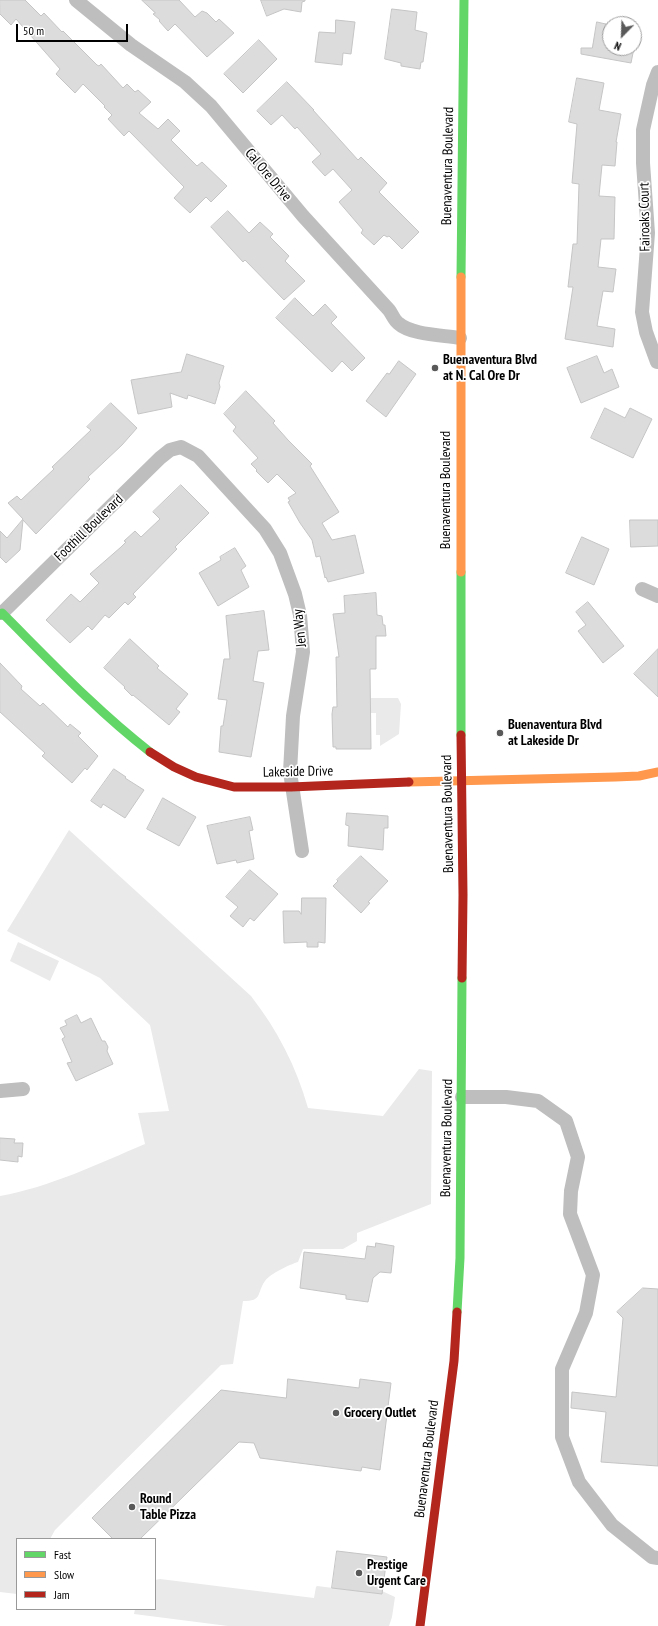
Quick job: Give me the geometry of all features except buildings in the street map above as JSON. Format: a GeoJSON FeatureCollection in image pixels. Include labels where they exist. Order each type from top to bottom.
{"type":"FeatureCollection","features":[{"type":"Feature","properties":{"kind":"main road","name":"Buenaventura Boulevard"},"geometry":{"type":"LineString","coordinates":[[420,1626],[454,1361],[460,1258],[463,896],[461,780],[460,338],[464,0]]}},
{"type":"Feature","properties":{"kind":"main road","name":"Lakeside Drive"},"geometry":{"type":"LineString","coordinates":[[1,614],[127,734],[154,755],[174,767],[196,777],[216,783],[234,787],[291,787],[461,780],[639,776],[658,772]]}},
{"type":"Feature","properties":{"kind":"street","name":"Cal Ore Drive"},"geometry":{"type":"LineString","coordinates":[[76,0],[131,45],[185,82],[210,106],[303,216],[389,310],[398,323],[423,333],[460,338]]}},
{"type":"Feature","properties":{"kind":"street","name":"Fairoaks Court"},"geometry":{"type":"LineString","coordinates":[[657,362],[646,332],[642,312],[653,233],[643,163],[643,130],[652,86],[658,72]]}},
{"type":"Feature","properties":{"kind":"street","name":"Foothill Boulevard"},"geometry":{"type":"LineString","coordinates":[[1,614],[160,458],[170,450],[181,447]]}},
{"type":"Feature","properties":{"kind":"street","name":"Jen Way"},"geometry":{"type":"LineString","coordinates":[[181,447],[198,456],[265,529],[280,554],[293,587],[300,615],[303,652],[293,716],[290,772],[291,787],[302,851]]}},
{"type":"Feature","properties":{"kind":"street"},"geometry":{"type":"LineString","coordinates":[[642,589],[658,596]]}},
{"type":"Feature","properties":{"kind":"street"},"geometry":{"type":"LineString","coordinates":[[0,1092],[22,1089]]}},
{"type":"Feature","properties":{"kind":"street"},"geometry":{"type":"LineString","coordinates":[[462,1097],[506,1097],[538,1101],[566,1120],[578,1157],[571,1191],[570,1214],[592,1275],[586,1313],[562,1369],[562,1436],[579,1482],[612,1525],[652,1557],[658,1558]]}},
{"type":"Feature","properties":{"kind":"shaded area"},"geometry":{"type":"Polygon","coordinates":[[[371,698],[398,698],[401,704],[399,734],[380,746],[380,735],[376,735],[376,713],[371,713],[371,698]]]}},
{"type":"Feature","properties":{"kind":"shaded area"},"geometry":{"type":"Polygon","coordinates":[[[69,830],[251,996],[270,1022],[285,1049],[298,1078],[308,1108],[383,1116],[419,1069],[432,1071],[431,1204],[357,1233],[357,1241],[343,1249],[303,1249],[298,1262],[271,1275],[265,1281],[258,1296],[254,1300],[243,1301],[233,1364],[221,1365],[55,1530],[51,1538],[16,1538],[16,1594],[0,1592],[0,1196],[55,1181],[145,1144],[138,1113],[169,1111],[150,1025],[100,978],[7,931],[69,830]]]}},
{"type":"Feature","properties":{"kind":"shaded area"},"geometry":{"type":"Polygon","coordinates":[[[18,942],[59,961],[50,981],[10,961],[18,942]]]}},
{"type":"Feature","properties":{"kind":"shaded area"},"geometry":{"type":"Polygon","coordinates":[[[160,1579],[314,1598],[317,1586],[382,1594],[382,1591],[395,1597],[389,1626],[228,1626],[134,1614],[135,1610],[156,1610],[156,1580],[160,1579]]]}},
{"type":"Feature","properties":{"kind":"traffic: fast"},"geometry":{"type":"LineString","coordinates":[[461,277],[464,0]]}},
{"type":"Feature","properties":{"kind":"traffic: fast"},"geometry":{"type":"LineString","coordinates":[[461,572],[461,735]]}},
{"type":"Feature","properties":{"kind":"traffic: fast"},"geometry":{"type":"LineString","coordinates":[[0,615],[2,613],[111,720],[150,752]]}},
{"type":"Feature","properties":{"kind":"traffic: fast"},"geometry":{"type":"LineString","coordinates":[[457,1312],[460,1258],[462,978]]}},
{"type":"Feature","properties":{"kind":"traffic: slow"},"geometry":{"type":"LineString","coordinates":[[461,277],[461,572]]}},
{"type":"Feature","properties":{"kind":"traffic: slow"},"geometry":{"type":"LineString","coordinates":[[409,782],[615,777],[639,776],[658,772]]}},
{"type":"Feature","properties":{"kind":"traffic: jam"},"geometry":{"type":"LineString","coordinates":[[461,735],[463,895],[462,978]]}},
{"type":"Feature","properties":{"kind":"traffic: jam"},"geometry":{"type":"LineString","coordinates":[[150,752],[174,767],[196,777],[234,787],[291,787],[409,782]]}},
{"type":"Feature","properties":{"kind":"traffic: jam"},"geometry":{"type":"LineString","coordinates":[[420,1626],[454,1361],[457,1312]]}},
{"type":"Feature","properties":{"kind":"place","name":"Buenaventura Blvd at N. Cal Ore Dr"},"geometry":{"type":"Point","coordinates":[435,368]}},
{"type":"Feature","properties":{"kind":"place","name":"Buenaventura Blvd at Lakeside Dr"},"geometry":{"type":"Point","coordinates":[500,733]}},
{"type":"Feature","properties":{"kind":"place","name":"Grocery Outlet"},"geometry":{"type":"Point","coordinates":[336,1413]}},
{"type":"Feature","properties":{"kind":"place","name":"Round Table Pizza"},"geometry":{"type":"Point","coordinates":[132,1507]}},
{"type":"Feature","properties":{"kind":"place","name":"Prestige Urgent Care"},"geometry":{"type":"Point","coordinates":[359,1573]}}]}
